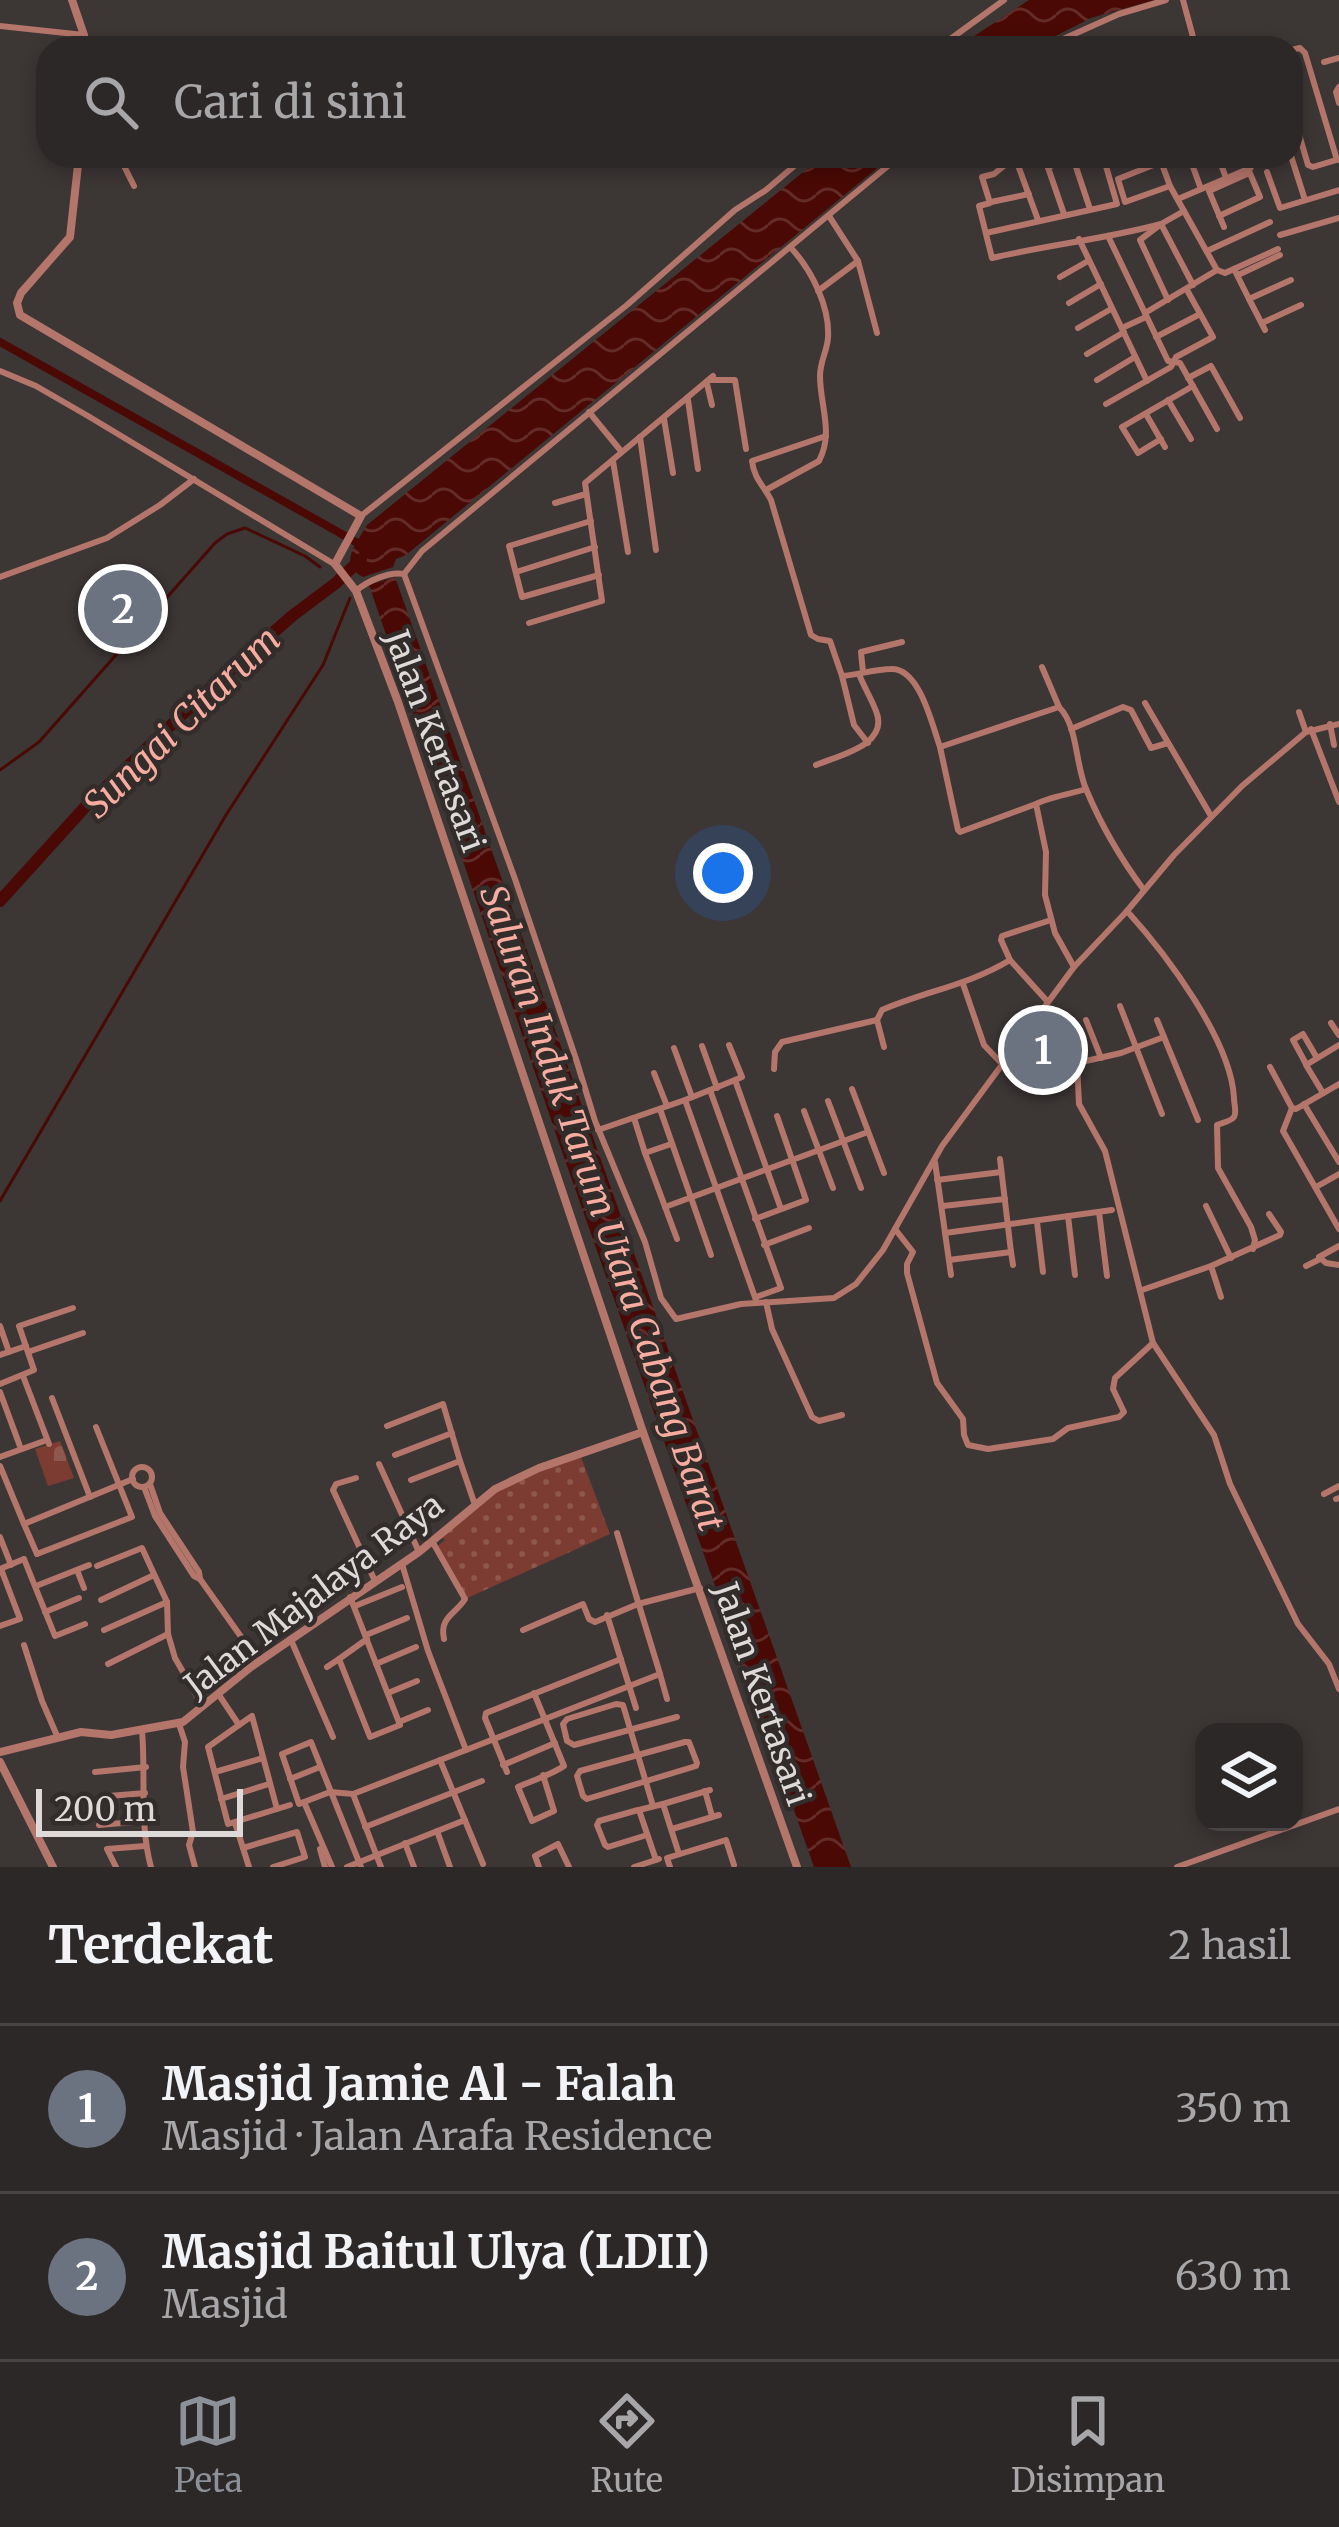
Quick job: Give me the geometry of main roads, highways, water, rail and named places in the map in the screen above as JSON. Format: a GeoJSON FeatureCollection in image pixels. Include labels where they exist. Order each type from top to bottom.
{"type":"FeatureCollection","features":[{"type":"Feature","properties":{"kind":"water"},"geometry":{"type":"Polygon","coordinates":[[[1029,0],[1154,0],[1091,18],[1056,36],[974,36],[1029,0]]]}},
{"type":"Feature","properties":{"kind":"water"},"geometry":{"type":"Polygon","coordinates":[[[808,168],[877,168],[396,559],[393,567],[363,577],[350,560],[367,525],[808,168]]]}},
{"type":"Feature","properties":{"kind":"water","name":"Saluran Induk Tarum Utara Cabang Barat"},"geometry":{"type":"Polygon","coordinates":[[[395,577],[851,1867],[814,1867],[369,585],[395,577]]]}},
{"type":"Feature","properties":{"kind":"waterway"},"geometry":{"type":"LineString","coordinates":[[0,342],[363,546]]}},
{"type":"Feature","properties":{"kind":"waterway"},"geometry":{"type":"LineString","coordinates":[[0,770],[39,742],[227,534],[245,528],[320,567]]}},
{"type":"Feature","properties":{"kind":"waterway","name":"Sungai Citarum"},"geometry":{"type":"LineString","coordinates":[[0,901],[86,806],[206,692],[361,559]]}},
{"type":"Feature","properties":{"kind":"waterway"},"geometry":{"type":"LineString","coordinates":[[0,1201],[226,815],[323,665],[350,598]]}},
{"type":"Feature","properties":{"kind":"place","name":"Masjid Baitul Ulya (LDII)"},"geometry":{"type":"Point","coordinates":[123,609]}},
{"type":"Feature","properties":{"kind":"place","name":"Masjid Jamie Al - Falah"},"geometry":{"type":"Point","coordinates":[1043,1050]}}]}
